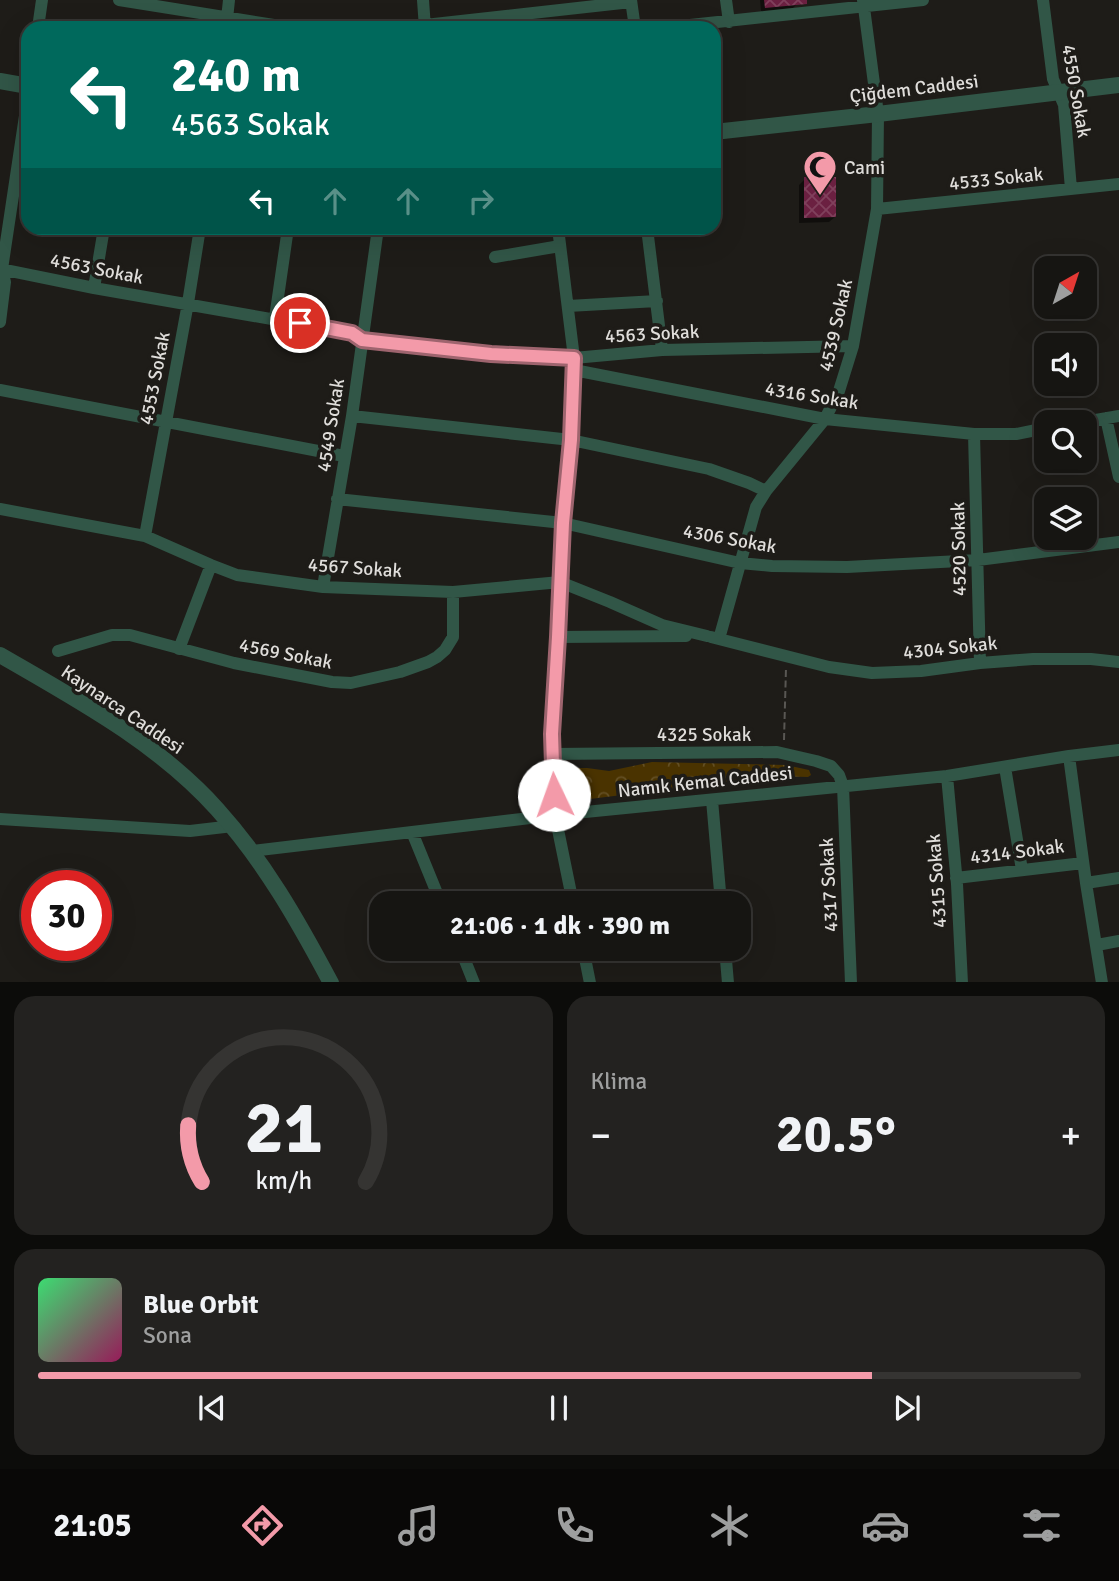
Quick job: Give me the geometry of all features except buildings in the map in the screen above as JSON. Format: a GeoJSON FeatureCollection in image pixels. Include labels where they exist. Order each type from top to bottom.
{"type":"FeatureCollection","features":[{"type":"Feature","properties":{"kind":"street"},"geometry":{"type":"LineString","coordinates":[[39,21],[42,0]]}},
{"type":"Feature","properties":{"kind":"street"},"geometry":{"type":"LineString","coordinates":[[119,0],[221,21]]}},
{"type":"Feature","properties":{"kind":"street"},"geometry":{"type":"LineString","coordinates":[[226,21],[229,0]]}},
{"type":"Feature","properties":{"kind":"street"},"geometry":{"type":"LineString","coordinates":[[423,0],[425,21]]}},
{"type":"Feature","properties":{"kind":"street"},"geometry":{"type":"LineString","coordinates":[[726,0],[729,22]]}},
{"type":"Feature","properties":{"kind":"street"},"geometry":{"type":"LineString","coordinates":[[721,23],[863,4],[923,0]]}},
{"type":"Feature","properties":{"kind":"street","name":"4550 Sokak"},"geometry":{"type":"LineString","coordinates":[[1043,0],[1052,79],[1064,105],[1071,189]]}},
{"type":"Feature","properties":{"kind":"street"},"geometry":{"type":"LineString","coordinates":[[466,21],[631,1],[634,21]]}},
{"type":"Feature","properties":{"kind":"street","name":"4539 Sokak"},"geometry":{"type":"LineString","coordinates":[[713,638],[740,563],[756,507],[825,419],[839,391],[853,346],[877,209],[878,114],[863,4]]}},
{"type":"Feature","properties":{"kind":"street"},"geometry":{"type":"LineString","coordinates":[[0,82],[21,85]]}},
{"type":"Feature","properties":{"kind":"street","name":"Çiğdem Caddesi"},"geometry":{"type":"LineString","coordinates":[[721,131],[1119,85]]}},
{"type":"Feature","properties":{"kind":"street"},"geometry":{"type":"LineString","coordinates":[[0,322],[5,282],[1,269],[21,142]]}},
{"type":"Feature","properties":{"kind":"street"},"geometry":{"type":"LineString","coordinates":[[0,178],[15,181]]}},
{"type":"Feature","properties":{"kind":"street","name":"4533 Sokak"},"geometry":{"type":"LineString","coordinates":[[877,209],[1119,184]]}},
{"type":"Feature","properties":{"kind":"street"},"geometry":{"type":"LineString","coordinates":[[94,288],[103,235]]}},
{"type":"Feature","properties":{"kind":"street","name":"4553 Sokak"},"geometry":{"type":"LineString","coordinates":[[145,536],[199,235]]}},
{"type":"Feature","properties":{"kind":"street"},"geometry":{"type":"LineString","coordinates":[[275,318],[287,235]]}},
{"type":"Feature","properties":{"kind":"street","name":"4549 Sokak"},"geometry":{"type":"LineString","coordinates":[[323,587],[352,416],[377,235]]}},
{"type":"Feature","properties":{"kind":"street"},"geometry":{"type":"LineString","coordinates":[[559,235],[574,364],[552,754],[555,815],[571,891]]}},
{"type":"Feature","properties":{"kind":"street"},"geometry":{"type":"LineString","coordinates":[[648,235],[662,350]]}},
{"type":"Feature","properties":{"kind":"street"},"geometry":{"type":"LineString","coordinates":[[495,257],[560,246]]}},
{"type":"Feature","properties":{"kind":"street","name":"4563 Sokak"},"geometry":{"type":"LineString","coordinates":[[1,269],[352,333],[362,340],[574,364],[662,350],[853,346]]}},
{"type":"Feature","properties":{"kind":"street"},"geometry":{"type":"LineString","coordinates":[[568,306],[656,301]]}},
{"type":"Feature","properties":{"kind":"street","name":"4316 Sokak"},"geometry":{"type":"LineString","coordinates":[[574,364],[825,419],[974,434],[1016,434],[1034,430]]}},
{"type":"Feature","properties":{"kind":"street"},"geometry":{"type":"LineString","coordinates":[[0,390],[344,456]]}},
{"type":"Feature","properties":{"kind":"street"},"geometry":{"type":"LineString","coordinates":[[352,416],[571,440],[709,470],[766,491]]}},
{"type":"Feature","properties":{"kind":"street"},"geometry":{"type":"LineString","coordinates":[[1112,417],[1119,477]]}},
{"type":"Feature","properties":{"kind":"street","name":"4520 Sokak"},"geometry":{"type":"LineString","coordinates":[[974,434],[980,663]]}},
{"type":"Feature","properties":{"kind":"street","name":"4306 Sokak"},"geometry":{"type":"LineString","coordinates":[[337,499],[563,523],[740,563],[772,566],[847,567],[978,560],[1119,542]]}},
{"type":"Feature","properties":{"kind":"street","name":"4567 Sokak"},"geometry":{"type":"LineString","coordinates":[[0,509],[145,536],[237,575],[323,587],[453,592],[560,582],[662,625],[713,638]]}},
{"type":"Feature","properties":{"kind":"street"},"geometry":{"type":"LineString","coordinates":[[179,649],[211,565]]}},
{"type":"Feature","properties":{"kind":"street","name":"4569 Sokak"},"geometry":{"type":"LineString","coordinates":[[58,651],[112,635],[130,635],[234,663],[332,682],[351,683],[400,672],[437,657],[453,637],[453,592]]}},
{"type":"Feature","properties":{"kind":"street"},"geometry":{"type":"LineString","coordinates":[[558,637],[713,638]]}},
{"type":"Feature","properties":{"kind":"street","name":"4304 Sokak"},"geometry":{"type":"LineString","coordinates":[[713,638],[829,667],[872,673],[921,671],[1033,659],[1119,662]]}},
{"type":"Feature","properties":{"kind":"street","name":"Kaynarca Caddesi"},"geometry":{"type":"LineString","coordinates":[[0,655],[150,749],[198,789],[252,851],[299,923],[331,982]]}},
{"type":"Feature","properties":{"kind":"street","name":"Namık Kemal Caddesi"},"geometry":{"type":"LineString","coordinates":[[252,851],[555,815],[947,776],[1119,750]]}},
{"type":"Feature","properties":{"kind":"street","name":"4325 Sokak"},"geometry":{"type":"LineString","coordinates":[[552,754],[783,753],[831,766],[839,775],[843,786]]}},
{"type":"Feature","properties":{"kind":"street"},"geometry":{"type":"LineString","coordinates":[[1069,756],[1102,982]]}},
{"type":"Feature","properties":{"kind":"street"},"geometry":{"type":"LineString","coordinates":[[1005,767],[1023,870]]}},
{"type":"Feature","properties":{"kind":"street","name":"4315 Sokak"},"geometry":{"type":"LineString","coordinates":[[947,776],[962,982]]}},
{"type":"Feature","properties":{"kind":"street","name":"4317 Sokak"},"geometry":{"type":"LineString","coordinates":[[843,786],[851,982]]}},
{"type":"Feature","properties":{"kind":"street"},"geometry":{"type":"LineString","coordinates":[[712,800],[720,891]]}},
{"type":"Feature","properties":{"kind":"street"},"geometry":{"type":"LineString","coordinates":[[0,819],[190,831],[233,827]]}},
{"type":"Feature","properties":{"kind":"street"},"geometry":{"type":"LineString","coordinates":[[412,832],[436,891]]}},
{"type":"Feature","properties":{"kind":"street","name":"4314 Sokak"},"geometry":{"type":"LineString","coordinates":[[956,878],[1083,863]]}},
{"type":"Feature","properties":{"kind":"street"},"geometry":{"type":"LineString","coordinates":[[1086,883],[1119,878]]}},
{"type":"Feature","properties":{"kind":"street"},"geometry":{"type":"LineString","coordinates":[[1097,945],[1119,941]]}},
{"type":"Feature","properties":{"kind":"street"},"geometry":{"type":"LineString","coordinates":[[465,961],[474,982]]}},
{"type":"Feature","properties":{"kind":"street"},"geometry":{"type":"LineString","coordinates":[[586,961],[590,982]]}},
{"type":"Feature","properties":{"kind":"street"},"geometry":{"type":"LineString","coordinates":[[726,961],[728,982]]}},
{"type":"Feature","properties":{"kind":"path"},"geometry":{"type":"LineString","coordinates":[[783,753],[786,657]]}},
{"type":"Feature","properties":{"kind":"green space"},"geometry":{"type":"Polygon","coordinates":[[[652,762],[786,765],[809,770],[811,775],[773,776],[574,801],[570,801],[566,793],[566,768],[609,771],[652,762]]]}},
{"type":"Feature","properties":{"kind":"place","name":"Cami"},"geometry":{"type":"Point","coordinates":[820,197]}},
{"type":"Feature","properties":{"kind":"route"},"geometry":{"type":"LineString","coordinates":[[300,323],[352,333],[362,340],[491,354],[574,358],[552,734],[554,795]]}}]}
